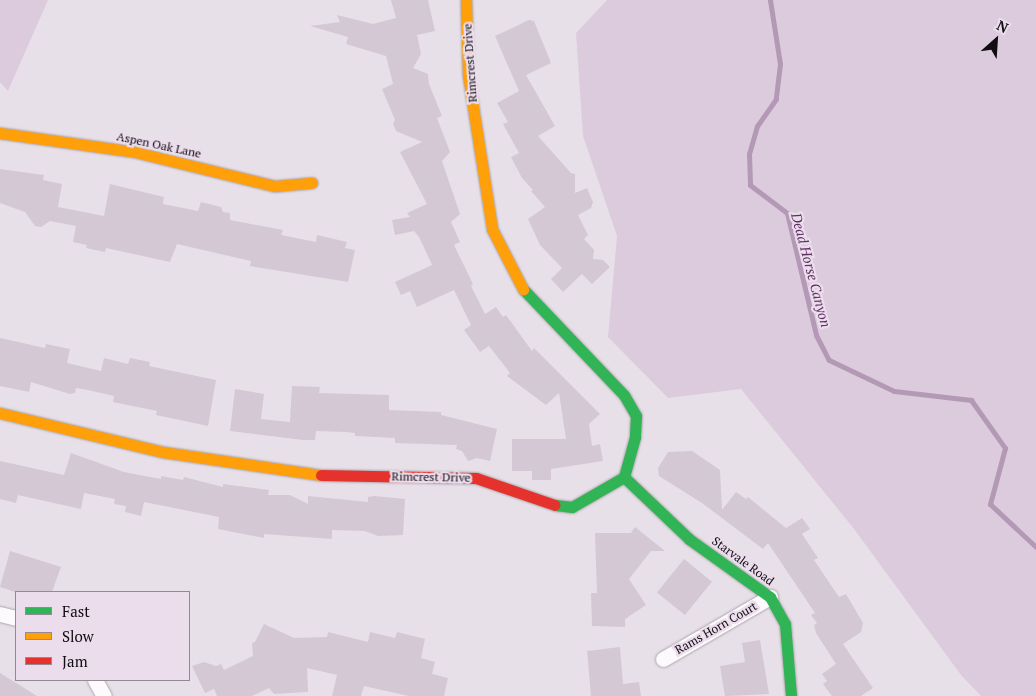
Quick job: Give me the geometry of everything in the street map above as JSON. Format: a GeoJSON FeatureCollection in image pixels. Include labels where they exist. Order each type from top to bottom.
{"type":"FeatureCollection","features":[{"type":"Feature","properties":{"kind":"street","name":"Rimcrest Drive"},"geometry":{"type":"LineString","coordinates":[[0,413],[163,452],[310,476],[476,478],[544,504],[572,507],[610,488],[624,477],[635,437],[636,416],[624,394],[518,284],[492,229],[468,75],[466,0]]}},
{"type":"Feature","properties":{"kind":"street","name":"Aspen Oak Lane"},"geometry":{"type":"LineString","coordinates":[[0,133],[135,152],[275,186],[312,183]]}},
{"type":"Feature","properties":{"kind":"street","name":"Starvale Road"},"geometry":{"type":"LineString","coordinates":[[624,477],[689,540],[770,597],[785,624],[791,696]]}},
{"type":"Feature","properties":{"kind":"street","name":"Rams Horn Court"},"geometry":{"type":"LineString","coordinates":[[663,658],[770,597]]}},
{"type":"Feature","properties":{"kind":"street"},"geometry":{"type":"LineString","coordinates":[[0,614],[15,618]]}},
{"type":"Feature","properties":{"kind":"street"},"geometry":{"type":"LineString","coordinates":[[96,681],[104,696]]}},
{"type":"Feature","properties":{"kind":"shaded area"},"geometry":{"type":"Polygon","coordinates":[[[0,0],[48,0],[8,91],[0,82],[0,0]]]}},
{"type":"Feature","properties":{"kind":"shaded area"},"geometry":{"type":"Polygon","coordinates":[[[607,0],[1036,0],[1036,696],[981,696],[961,675],[854,529],[741,389],[668,398],[608,337],[617,236],[583,136],[576,33],[607,0]]]}},
{"type":"Feature","properties":{"kind":"building"},"geometry":{"type":"Polygon","coordinates":[[[391,0],[428,0],[435,31],[417,35],[421,54],[413,68],[428,74],[429,84],[442,116],[437,118],[450,152],[442,161],[460,214],[451,222],[460,242],[454,245],[473,284],[471,286],[485,314],[496,307],[503,317],[506,315],[532,351],[534,348],[600,414],[589,424],[592,446],[600,444],[603,461],[551,469],[551,480],[532,480],[532,471],[512,471],[512,439],[566,439],[559,393],[546,405],[507,376],[510,373],[489,346],[480,352],[464,330],[471,325],[454,290],[417,307],[410,291],[401,295],[395,282],[432,265],[419,237],[414,231],[395,235],[392,220],[410,217],[407,213],[427,204],[400,152],[422,142],[396,131],[393,124],[395,120],[382,89],[393,84],[386,56],[346,44],[348,37],[310,26],[340,22],[337,15],[373,24],[396,18],[391,0]]]}},
{"type":"Feature","properties":{"kind":"building"},"geometry":{"type":"Polygon","coordinates":[[[529,20],[534,21],[551,63],[526,75],[555,126],[538,136],[571,173],[575,174],[575,193],[587,188],[593,202],[591,208],[578,215],[588,235],[584,239],[594,250],[593,259],[603,260],[610,267],[592,284],[582,274],[563,292],[551,279],[562,268],[540,245],[528,219],[545,207],[522,178],[511,157],[519,153],[503,124],[508,122],[497,103],[519,91],[495,36],[529,20]]]}},
{"type":"Feature","properties":{"kind":"building"},"geometry":{"type":"Polygon","coordinates":[[[0,169],[44,175],[43,180],[62,184],[58,207],[104,216],[110,184],[164,197],[163,204],[198,211],[201,202],[221,207],[223,212],[230,213],[230,220],[283,230],[281,235],[316,242],[317,235],[347,242],[345,248],[355,250],[348,282],[250,266],[251,261],[177,244],[170,262],[106,248],[105,252],[86,248],[87,245],[73,242],[76,226],[50,221],[41,227],[35,226],[25,212],[0,203],[0,169]]]}},
{"type":"Feature","properties":{"kind":"building"},"geometry":{"type":"Polygon","coordinates":[[[0,338],[45,348],[46,344],[70,349],[67,363],[101,371],[104,358],[128,364],[130,358],[150,362],[149,366],[216,380],[208,426],[156,415],[157,411],[113,402],[114,396],[88,390],[76,388],[75,393],[70,394],[31,382],[29,392],[0,386],[0,338]]]}},
{"type":"Feature","properties":{"kind":"building"},"geometry":{"type":"Polygon","coordinates":[[[292,386],[320,387],[319,393],[389,395],[389,410],[441,412],[441,415],[497,429],[490,461],[477,458],[468,461],[462,451],[456,449],[457,445],[395,443],[395,438],[355,436],[355,433],[316,431],[315,440],[303,440],[230,431],[235,389],[264,394],[261,419],[290,422],[292,386]]]}},
{"type":"Feature","properties":{"kind":"building"},"geometry":{"type":"Polygon","coordinates":[[[692,451],[720,470],[722,510],[736,492],[746,499],[748,497],[786,528],[802,518],[810,529],[802,534],[818,558],[814,560],[839,597],[846,594],[863,623],[861,632],[843,644],[873,688],[861,696],[832,696],[823,684],[827,681],[822,674],[836,664],[816,633],[814,625],[817,623],[811,615],[815,613],[768,543],[763,549],[702,503],[659,476],[658,468],[668,452],[692,451]]]}},
{"type":"Feature","properties":{"kind":"building"},"geometry":{"type":"Polygon","coordinates":[[[71,453],[124,472],[161,479],[161,476],[183,480],[184,477],[223,487],[223,484],[269,490],[268,495],[290,495],[308,504],[308,496],[368,502],[368,497],[374,496],[405,499],[403,535],[378,536],[365,531],[332,530],[332,539],[264,534],[264,538],[218,529],[219,517],[144,502],[141,516],[125,512],[126,506],[114,504],[115,499],[84,493],[81,509],[18,495],[16,503],[0,499],[0,461],[64,475],[71,453]]]}},
{"type":"Feature","properties":{"kind":"building"},"geometry":{"type":"Polygon","coordinates":[[[635,527],[665,551],[651,551],[629,579],[646,605],[625,619],[625,627],[592,626],[591,593],[597,593],[595,533],[631,533],[635,527]]]}},
{"type":"Feature","properties":{"kind":"building"},"geometry":{"type":"Polygon","coordinates":[[[10,551],[61,567],[52,591],[15,592],[0,587],[10,551]]]}},
{"type":"Feature","properties":{"kind":"building"},"geometry":{"type":"Polygon","coordinates":[[[684,559],[712,582],[685,615],[657,592],[684,559]]]}},
{"type":"Feature","properties":{"kind":"building"},"geometry":{"type":"Polygon","coordinates":[[[264,624],[294,638],[327,637],[328,632],[368,642],[370,632],[395,638],[397,632],[425,639],[421,658],[435,662],[432,674],[448,678],[444,696],[409,696],[364,686],[361,696],[332,696],[337,675],[307,668],[308,692],[274,694],[269,688],[252,696],[217,696],[214,689],[205,693],[192,666],[204,662],[216,666],[221,664],[224,670],[253,656],[252,643],[255,642],[264,624]]]}},
{"type":"Feature","properties":{"kind":"building"},"geometry":{"type":"Polygon","coordinates":[[[760,640],[769,694],[725,696],[720,666],[745,662],[742,643],[760,640]]]}},
{"type":"Feature","properties":{"kind":"building"},"geometry":{"type":"Polygon","coordinates":[[[620,647],[623,684],[639,682],[641,696],[591,696],[587,651],[620,647]]]}},
{"type":"Feature","properties":{"kind":"building"},"geometry":{"type":"Polygon","coordinates":[[[0,673],[37,696],[0,696],[0,673]]]}},
{"type":"Feature","properties":{"kind":"waterway","name":"Dead Horse Canyon"},"geometry":{"type":"LineString","coordinates":[[770,0],[780,64],[776,99],[757,126],[749,154],[750,185],[787,213],[816,335],[829,360],[894,391],[971,400],[1005,448],[990,504],[1036,547]]}},
{"type":"Feature","properties":{"kind":"traffic: fast"},"geometry":{"type":"LineString","coordinates":[[523,289],[624,395],[636,416],[635,437],[624,477],[572,507],[555,505]]}},
{"type":"Feature","properties":{"kind":"traffic: fast"},"geometry":{"type":"LineString","coordinates":[[624,477],[689,539],[770,597],[785,624],[791,696]]}},
{"type":"Feature","properties":{"kind":"traffic: slow"},"geometry":{"type":"LineString","coordinates":[[466,0],[468,75],[492,229],[523,289]]}},
{"type":"Feature","properties":{"kind":"traffic: slow"},"geometry":{"type":"LineString","coordinates":[[0,133],[135,152],[275,186],[312,183]]}},
{"type":"Feature","properties":{"kind":"traffic: slow"},"geometry":{"type":"LineString","coordinates":[[0,413],[163,452],[321,475]]}},
{"type":"Feature","properties":{"kind":"traffic: jam"},"geometry":{"type":"LineString","coordinates":[[321,475],[476,478],[555,505]]}}]}
